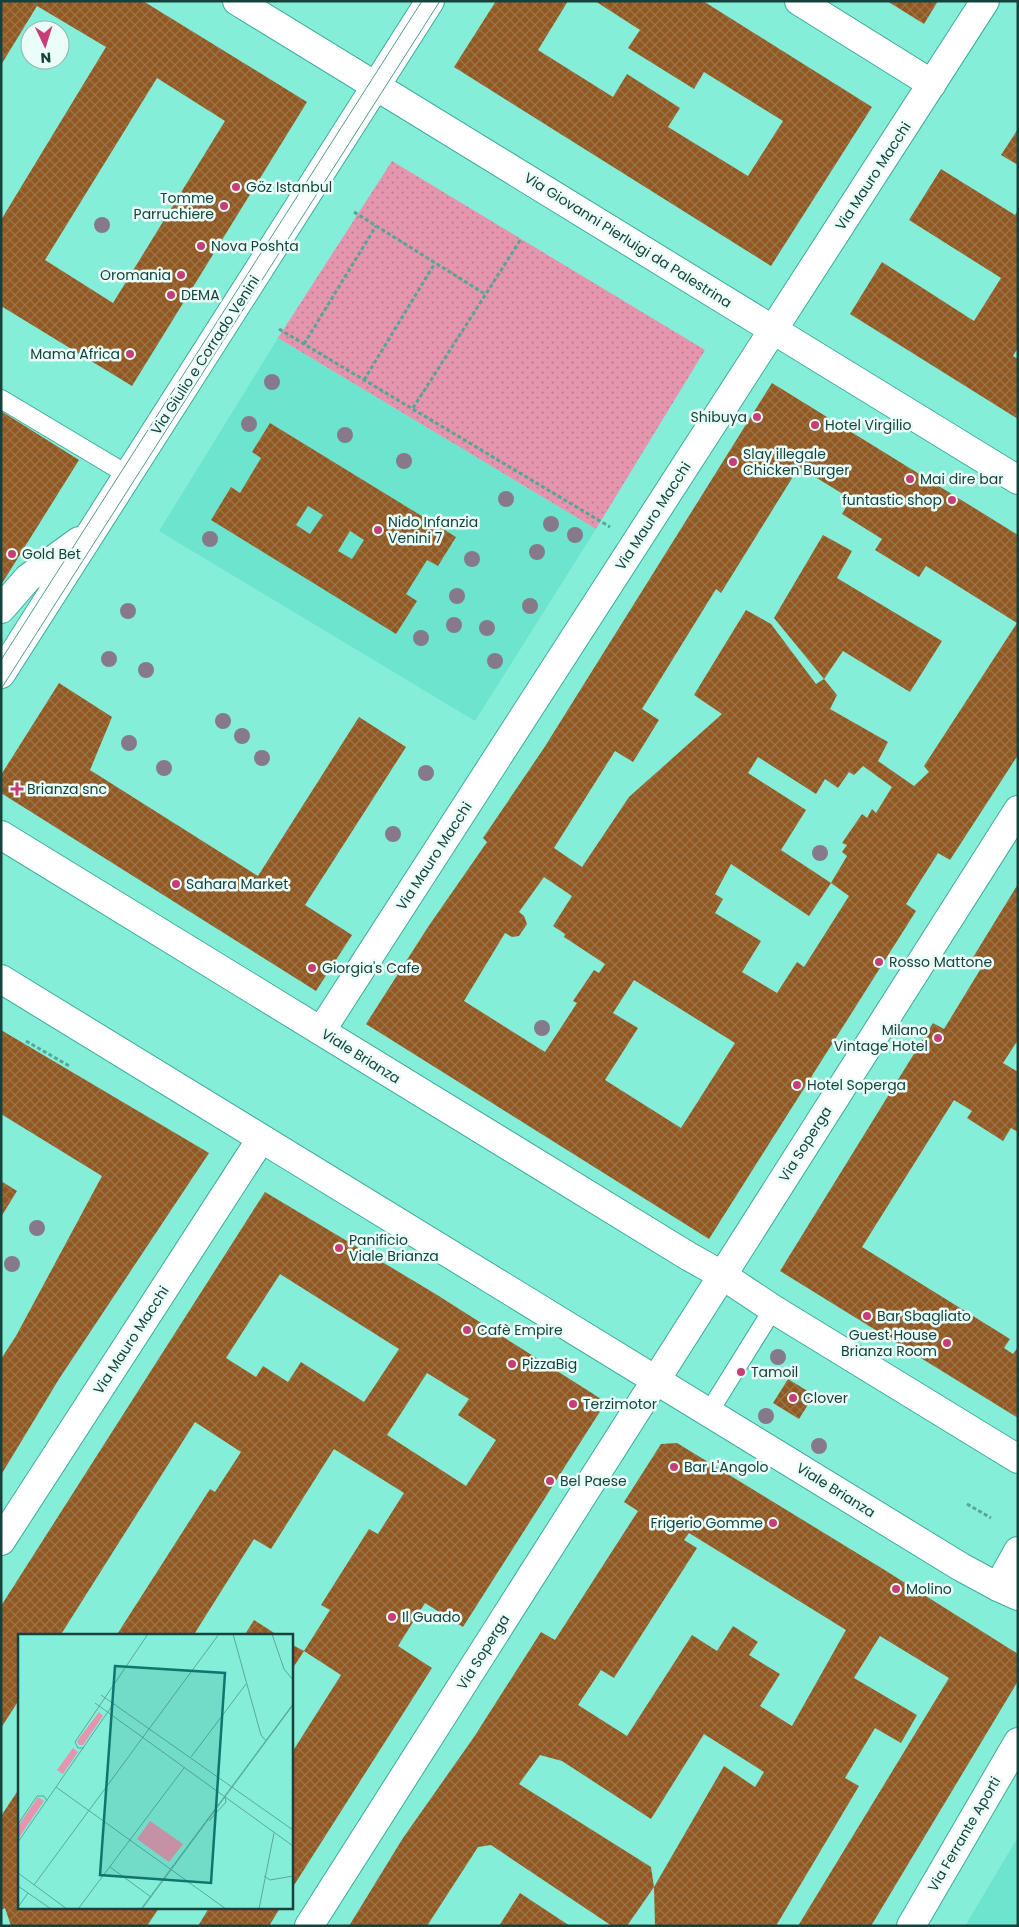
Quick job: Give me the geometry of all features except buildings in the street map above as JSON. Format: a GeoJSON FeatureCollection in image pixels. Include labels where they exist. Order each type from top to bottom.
{"type":"FeatureCollection","features":[{"type":"Feature","properties":{"kind":"street","name":"Via Giovanni Pierluigi da Palestrina"},"geometry":{"type":"LineString","coordinates":[[237,1],[377,85],[1018,480]]}},
{"type":"Feature","properties":{"kind":"street","name":"Via Giulio e Corrado Venini"},"geometry":{"type":"LineString","coordinates":[[1,674],[430,1]]}},
{"type":"Feature","properties":{"kind":"street"},"geometry":{"type":"LineString","coordinates":[[799,1],[932,84]]}},
{"type":"Feature","properties":{"kind":"street","name":"Via Mauro Macchi"},"geometry":{"type":"LineString","coordinates":[[321,1031],[985,1]]}},
{"type":"Feature","properties":{"kind":"street","name":"Via Giulio e Corrado Venini"},"geometry":{"type":"LineString","coordinates":[[1,609],[28,578],[92,531]]}},
{"type":"Feature","properties":{"kind":"street","name":"Via Soperga"},"geometry":{"type":"LineString","coordinates":[[722,1275],[1018,810]]}},
{"type":"Feature","properties":{"kind":"street","name":"Viale Brianza"},"geometry":{"type":"LineString","coordinates":[[1,835],[722,1275],[1018,1459]]}},
{"type":"Feature","properties":{"kind":"street","name":"Viale Brianza"},"geometry":{"type":"LineString","coordinates":[[1,979],[657,1379],[961,1567],[1008,1591]]}},
{"type":"Feature","properties":{"kind":"street","name":"Via Mauro Macchi"},"geometry":{"type":"LineString","coordinates":[[1,1541],[261,1139]]}},
{"type":"Feature","properties":{"kind":"street"},"geometry":{"type":"LineString","coordinates":[[657,1379],[722,1275]]}},
{"type":"Feature","properties":{"kind":"street","name":"Via Soperga"},"geometry":{"type":"LineString","coordinates":[[309,1926],[657,1379]]}},
{"type":"Feature","properties":{"kind":"street"},"geometry":{"type":"LineString","coordinates":[[1008,1591],[1018,1551]]}},
{"type":"Feature","properties":{"kind":"street","name":"Via Ferrante Aporti"},"geometry":{"type":"LineString","coordinates":[[911,1926],[1018,1742]]}},
{"type":"Feature","properties":{"kind":"lane"},"geometry":{"type":"LineString","coordinates":[[1,399],[128,475]]}},
{"type":"Feature","properties":{"kind":"lane"},"geometry":{"type":"LineString","coordinates":[[709,1412],[774,1309]]}},
{"type":"Feature","properties":{"kind":"path"},"geometry":{"type":"LineString","coordinates":[[354,212],[485,294]]}},
{"type":"Feature","properties":{"kind":"path"},"geometry":{"type":"LineString","coordinates":[[304,344],[376,226]]}},
{"type":"Feature","properties":{"kind":"path"},"geometry":{"type":"LineString","coordinates":[[413,408],[521,239]]}},
{"type":"Feature","properties":{"kind":"path"},"geometry":{"type":"LineString","coordinates":[[364,380],[435,263]]}},
{"type":"Feature","properties":{"kind":"path"},"geometry":{"type":"LineString","coordinates":[[279,329],[636,542]]}},
{"type":"Feature","properties":{"kind":"path"},"geometry":{"type":"LineString","coordinates":[[26,1041],[70,1067]]}},
{"type":"Feature","properties":{"kind":"path"},"geometry":{"type":"LineString","coordinates":[[967,1504],[991,1518]]}},
{"type":"Feature","properties":{"kind":"shaded area"},"geometry":{"type":"Polygon","coordinates":[[[392,161],[705,350],[596,529],[278,338],[392,161]]]}},
{"type":"Feature","properties":{"kind":"shaded area","name":"Nido Infanzia Venini 7"},"geometry":{"type":"Polygon","coordinates":[[[278,338],[596,529],[475,721],[159,531],[278,338]]]}},
{"type":"Feature","properties":{"kind":"shaded area"},"geometry":{"type":"Polygon","coordinates":[[[1018,1837],[1018,1926],[965,1926],[1018,1837]]]}},
{"type":"Feature","properties":{"kind":"tram line"},"geometry":{"type":"LineString","coordinates":[[1,660],[422,1]]}},
{"type":"Feature","properties":{"kind":"tram line"},"geometry":{"type":"LineString","coordinates":[[1,689],[440,1]]}},
{"type":"Feature","properties":{"kind":"place","name":"Göz Istanbul"},"geometry":{"type":"Point","coordinates":[236,187]}},
{"type":"Feature","properties":{"kind":"place","name":"Tomme Parruchiere"},"geometry":{"type":"Point","coordinates":[224,206]}},
{"type":"Feature","properties":{"kind":"place","name":"Nova Poshta"},"geometry":{"type":"Point","coordinates":[201,246]}},
{"type":"Feature","properties":{"kind":"place","name":"Oromania"},"geometry":{"type":"Point","coordinates":[181,275]}},
{"type":"Feature","properties":{"kind":"place","name":"DEMA"},"geometry":{"type":"Point","coordinates":[171,295]}},
{"type":"Feature","properties":{"kind":"place","name":"Mama Africa"},"geometry":{"type":"Point","coordinates":[130,354]}},
{"type":"Feature","properties":{"kind":"place","name":"Shibuya"},"geometry":{"type":"Point","coordinates":[757,417]}},
{"type":"Feature","properties":{"kind":"place","name":"Hotel Virgilio"},"geometry":{"type":"Point","coordinates":[815,425]}},
{"type":"Feature","properties":{"kind":"place","name":"Slay illegale Chicken Burger"},"geometry":{"type":"Point","coordinates":[733,462]}},
{"type":"Feature","properties":{"kind":"place","name":"Mai dire bar"},"geometry":{"type":"Point","coordinates":[910,479]}},
{"type":"Feature","properties":{"kind":"place","name":"funtastic shop"},"geometry":{"type":"Point","coordinates":[952,500]}},
{"type":"Feature","properties":{"kind":"place","name":"Nido Infanzia Venini 7"},"geometry":{"type":"Point","coordinates":[378,530]}},
{"type":"Feature","properties":{"kind":"place","name":"Gold Bet"},"geometry":{"type":"Point","coordinates":[12,554]}},
{"type":"Feature","properties":{"kind":"place","name":"Brianza snc"},"geometry":{"type":"Point","coordinates":[17,789]}},
{"type":"Feature","properties":{"kind":"place","name":"Sahara Market"},"geometry":{"type":"Point","coordinates":[176,884]}},
{"type":"Feature","properties":{"kind":"place","name":"Rosso Mattone"},"geometry":{"type":"Point","coordinates":[879,962]}},
{"type":"Feature","properties":{"kind":"place","name":"Giorgia's Cafe"},"geometry":{"type":"Point","coordinates":[312,968]}},
{"type":"Feature","properties":{"kind":"place","name":"Milano Vintage Hotel"},"geometry":{"type":"Point","coordinates":[938,1038]}},
{"type":"Feature","properties":{"kind":"place","name":"Hotel Soperga"},"geometry":{"type":"Point","coordinates":[797,1085]}},
{"type":"Feature","properties":{"kind":"place","name":"Panificio Viale Brianza"},"geometry":{"type":"Point","coordinates":[339,1248]}},
{"type":"Feature","properties":{"kind":"place","name":"Bar Sbagliato"},"geometry":{"type":"Point","coordinates":[867,1316]}},
{"type":"Feature","properties":{"kind":"place","name":"Cafè Empire"},"geometry":{"type":"Point","coordinates":[467,1330]}},
{"type":"Feature","properties":{"kind":"place","name":"Guest House Brianza Room"},"geometry":{"type":"Point","coordinates":[947,1343]}},
{"type":"Feature","properties":{"kind":"place","name":"PizzaBig"},"geometry":{"type":"Point","coordinates":[512,1364]}},
{"type":"Feature","properties":{"kind":"place","name":"Tamoil"},"geometry":{"type":"Point","coordinates":[741,1372]}},
{"type":"Feature","properties":{"kind":"place","name":"Clover"},"geometry":{"type":"Point","coordinates":[793,1398]}},
{"type":"Feature","properties":{"kind":"place","name":"Terzimotor"},"geometry":{"type":"Point","coordinates":[573,1404]}},
{"type":"Feature","properties":{"kind":"place","name":"Bar L'Angolo"},"geometry":{"type":"Point","coordinates":[674,1467]}},
{"type":"Feature","properties":{"kind":"place","name":"Bel Paese"},"geometry":{"type":"Point","coordinates":[550,1481]}},
{"type":"Feature","properties":{"kind":"place","name":"Frigerio Gomme"},"geometry":{"type":"Point","coordinates":[773,1523]}},
{"type":"Feature","properties":{"kind":"place","name":"Molino"},"geometry":{"type":"Point","coordinates":[896,1589]}},
{"type":"Feature","properties":{"kind":"place","name":"Il Guado"},"geometry":{"type":"Point","coordinates":[392,1617]}}]}
